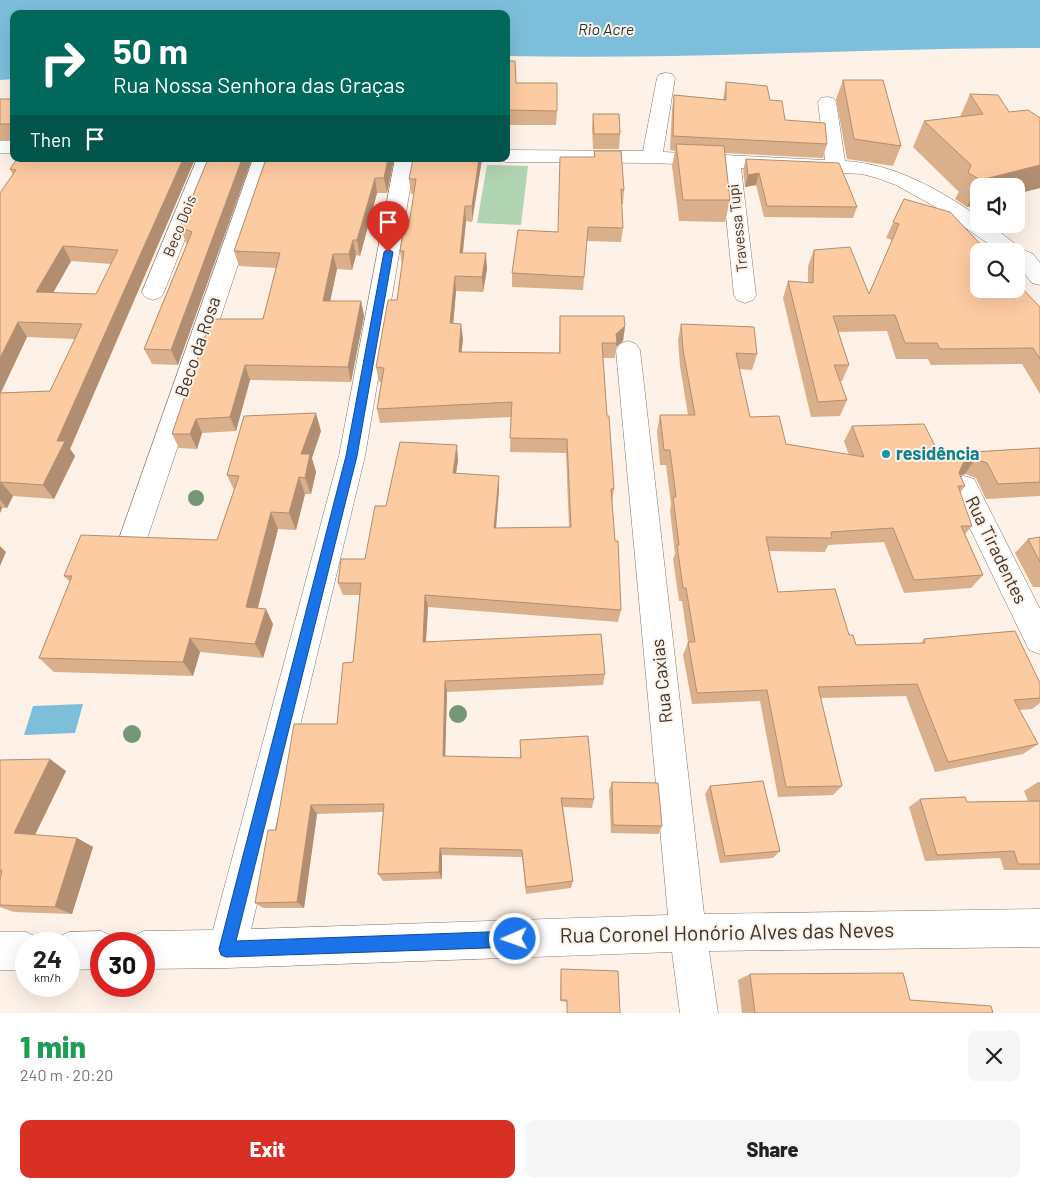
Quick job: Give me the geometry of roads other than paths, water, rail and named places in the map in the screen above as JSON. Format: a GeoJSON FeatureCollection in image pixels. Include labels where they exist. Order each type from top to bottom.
{"type":"FeatureCollection","features":[{"type":"Feature","properties":{"kind":"street"},"geometry":{"type":"LineString","coordinates":[[652,157],[666,78]]}},
{"type":"Feature","properties":{"kind":"street"},"geometry":{"type":"LineString","coordinates":[[826,102],[836,165]]}},
{"type":"Feature","properties":{"kind":"street"},"geometry":{"type":"LineString","coordinates":[[510,156],[652,157],[836,165],[877,170],[942,201],[1004,243]]}},
{"type":"Feature","properties":{"kind":"street","name":"Travessa Tupi"},"geometry":{"type":"LineString","coordinates":[[730,161],[745,294]]}},
{"type":"Feature","properties":{"kind":"street","name":"Beco Dois"},"geometry":{"type":"LineString","coordinates":[[153,292],[207,162]]}},
{"type":"Feature","properties":{"kind":"street","name":"Beco da Rosa"},"geometry":{"type":"LineString","coordinates":[[134,536],[262,162]]}},
{"type":"Feature","properties":{"kind":"street"},"geometry":{"type":"LineString","coordinates":[[226,949],[352,456],[404,162]]}},
{"type":"Feature","properties":{"kind":"street"},"geometry":{"type":"LineString","coordinates":[[1025,259],[1040,278]]}},
{"type":"Feature","properties":{"kind":"street","name":"Rua Caxias"},"geometry":{"type":"LineString","coordinates":[[628,350],[688,933],[699,1013]]}},
{"type":"Feature","properties":{"kind":"street","name":"Rua Tiradentes"},"geometry":{"type":"LineString","coordinates":[[964,487],[1040,640]]}},
{"type":"Feature","properties":{"kind":"street","name":"Rua Coronel Honório Alves das Neves"},"geometry":{"type":"LineString","coordinates":[[155,950],[688,933],[852,929],[1040,928]]}},
{"type":"Feature","properties":{"kind":"street"},"geometry":{"type":"LineString","coordinates":[[0,952],[15,951]]}},
{"type":"Feature","properties":{"kind":"water","name":"Rio Acre"},"geometry":{"type":"Polygon","coordinates":[[[0,0],[1040,0],[1040,48],[573,57],[510,56],[510,10],[10,10],[10,79],[0,80],[0,0]]]}},
{"type":"Feature","properties":{"kind":"water"},"geometry":{"type":"Polygon","coordinates":[[[83,704],[75,733],[24,735],[33,706],[83,704]]]}},
{"type":"Feature","properties":{"kind":"place","name":"residência"},"geometry":{"type":"Point","coordinates":[886,454]}}]}
